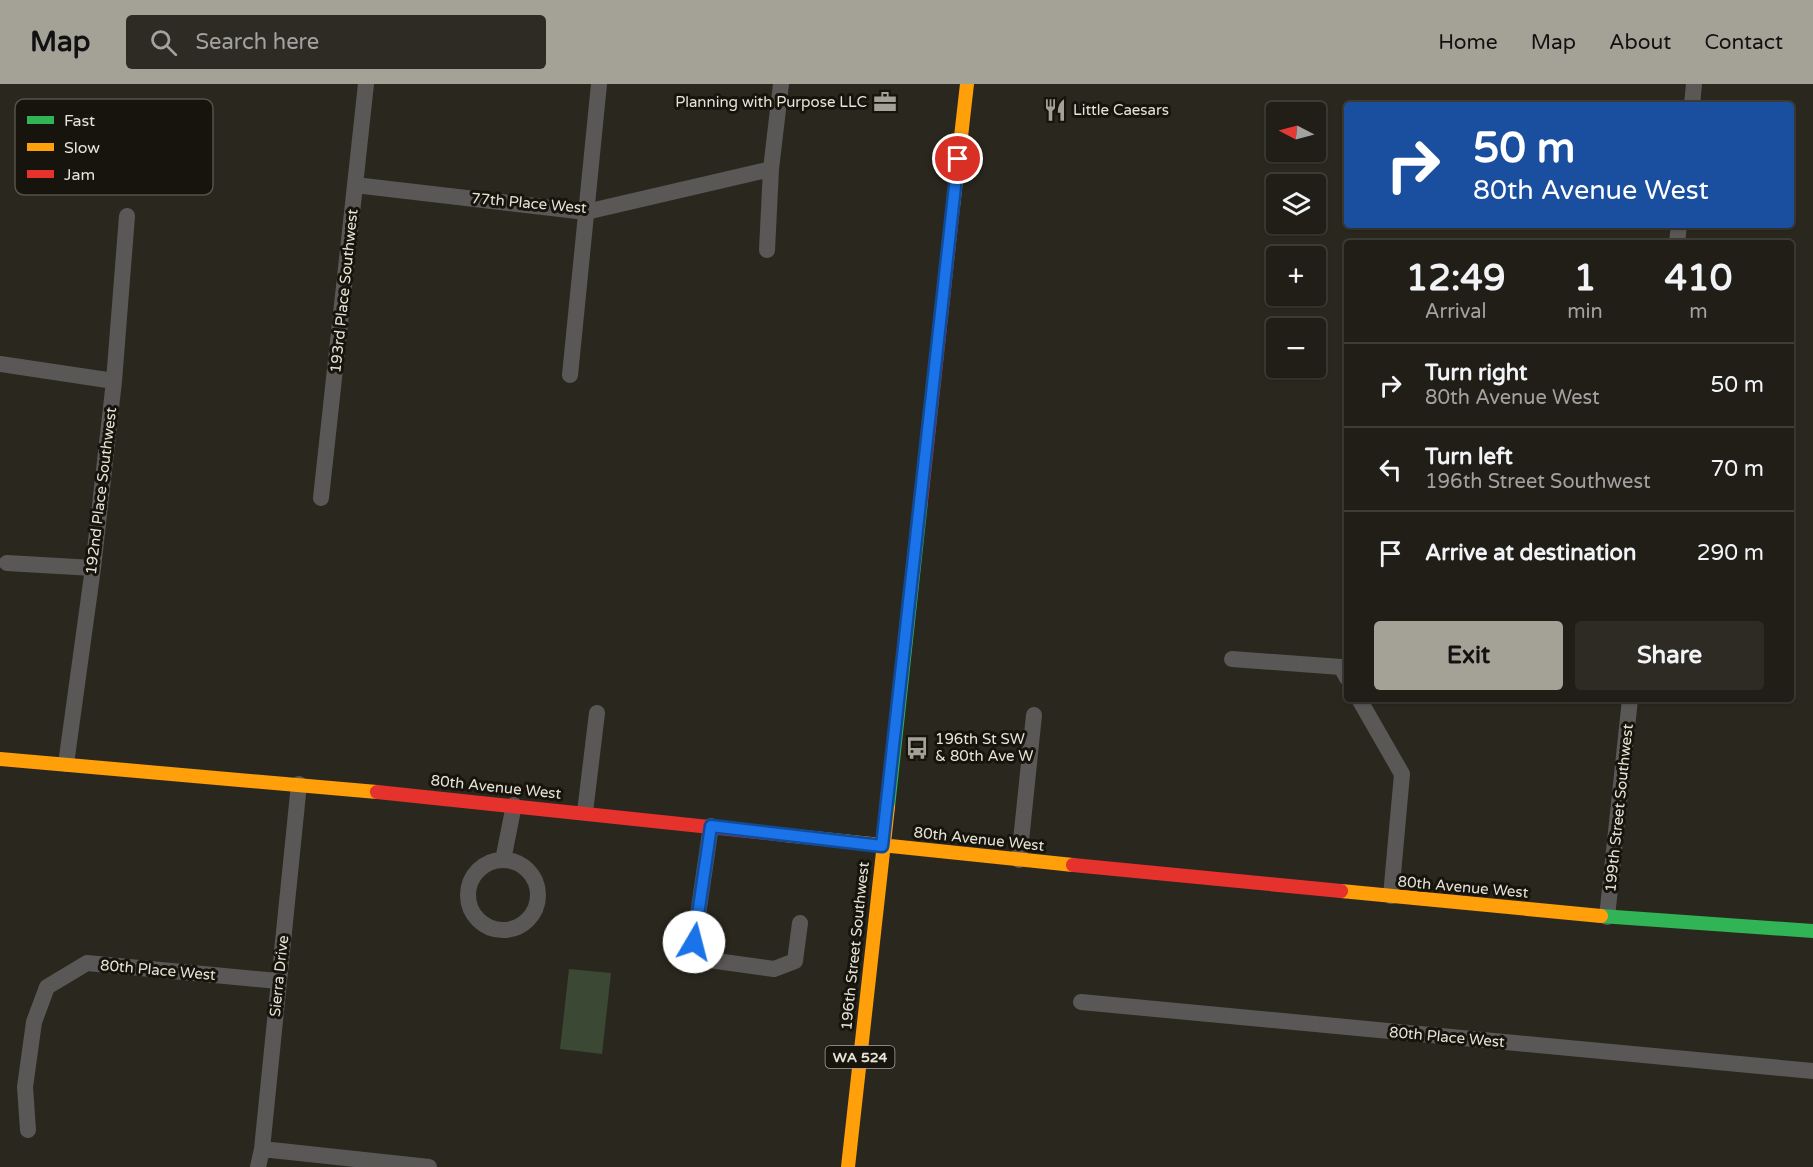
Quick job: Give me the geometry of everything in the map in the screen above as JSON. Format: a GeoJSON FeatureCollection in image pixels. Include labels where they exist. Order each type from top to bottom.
{"type":"FeatureCollection","features":[{"type":"Feature","properties":{"kind":"street","name":"193rd Place Southwest"},"geometry":{"type":"LineString","coordinates":[[321,498],[366,84]]}},
{"type":"Feature","properties":{"kind":"street"},"geometry":{"type":"LineString","coordinates":[[570,375],[599,84]]}},
{"type":"Feature","properties":{"kind":"street"},"geometry":{"type":"LineString","coordinates":[[767,250],[771,169],[782,84]]}},
{"type":"Feature","properties":{"kind":"street","name":"196th Street Southwest"},"geometry":{"type":"LineString","coordinates":[[848,1167],[966,84]]}},
{"type":"Feature","properties":{"kind":"street"},"geometry":{"type":"LineString","coordinates":[[1692,102],[1694,84]]}},
{"type":"Feature","properties":{"kind":"street","name":"77th Place West"},"geometry":{"type":"LineString","coordinates":[[356,185],[586,212],[771,169]]}},
{"type":"Feature","properties":{"kind":"street","name":"192nd Place Southwest"},"geometry":{"type":"LineString","coordinates":[[66,764],[93,568],[114,381],[127,216]]}},
{"type":"Feature","properties":{"kind":"street"},"geometry":{"type":"LineString","coordinates":[[0,364],[114,381]]}},
{"type":"Feature","properties":{"kind":"street"},"geometry":{"type":"LineString","coordinates":[[7,563],[93,568]]}},
{"type":"Feature","properties":{"kind":"street"},"geometry":{"type":"LineString","coordinates":[[1232,659],[1341,667],[1344,672]]}},
{"type":"Feature","properties":{"kind":"street"},"geometry":{"type":"LineString","coordinates":[[1361,702],[1402,774],[1390,896]]}},
{"type":"Feature","properties":{"kind":"street","name":"199th Street Southwest"},"geometry":{"type":"LineString","coordinates":[[1607,917],[1630,702]]}},
{"type":"Feature","properties":{"kind":"street"},"geometry":{"type":"LineString","coordinates":[[585,813],[597,713]]}},
{"type":"Feature","properties":{"kind":"street"},"geometry":{"type":"LineString","coordinates":[[1019,860],[1034,715]]}},
{"type":"Feature","properties":{"kind":"street","name":"80th Avenue West"},"geometry":{"type":"LineString","coordinates":[[0,759],[514,805],[882,846],[1607,917],[1813,931]]}},
{"type":"Feature","properties":{"kind":"street","name":"Sierra Drive"},"geometry":{"type":"LineString","coordinates":[[258,1167],[262,1149],[299,784]]}},
{"type":"Feature","properties":{"kind":"street"},"geometry":{"type":"LineString","coordinates":[[504,860],[514,805]]}},
{"type":"Feature","properties":{"kind":"street"},"geometry":{"type":"LineString","coordinates":[[711,826],[694,942],[702,959],[774,969],[795,961],[800,923]]}},
{"type":"Feature","properties":{"kind":"street"},"geometry":{"type":"LineString","coordinates":[[504,860],[515,862],[533,876],[538,899],[528,920],[519,927],[496,930],[476,919],[467,897],[473,875],[492,861],[504,860]]}},
{"type":"Feature","properties":{"kind":"street","name":"80th Place West"},"geometry":{"type":"LineString","coordinates":[[28,1130],[25,1087],[34,1022],[47,987],[87,963],[278,981]]}},
{"type":"Feature","properties":{"kind":"street","name":"80th Place West"},"geometry":{"type":"LineString","coordinates":[[1081,1002],[1813,1071]]}},
{"type":"Feature","properties":{"kind":"street"},"geometry":{"type":"LineString","coordinates":[[262,1149],[429,1167]]}},
{"type":"Feature","properties":{"kind":"green space"},"geometry":{"type":"Polygon","coordinates":[[[569,969],[611,973],[602,1054],[560,1049],[569,969]]]}},
{"type":"Feature","properties":{"kind":"traffic: fast"},"geometry":{"type":"LineString","coordinates":[[888,807],[921,501]]}},
{"type":"Feature","properties":{"kind":"traffic: fast"},"geometry":{"type":"LineString","coordinates":[[1601,916],[1813,931]]}},
{"type":"Feature","properties":{"kind":"traffic: slow"},"geometry":{"type":"LineString","coordinates":[[953,207],[967,84]]}},
{"type":"Feature","properties":{"kind":"traffic: slow"},"geometry":{"type":"LineString","coordinates":[[0,759],[377,792]]}},
{"type":"Feature","properties":{"kind":"traffic: slow"},"geometry":{"type":"LineString","coordinates":[[848,1167],[888,807]]}},
{"type":"Feature","properties":{"kind":"traffic: slow"},"geometry":{"type":"LineString","coordinates":[[785,835],[1073,865]]}},
{"type":"Feature","properties":{"kind":"traffic: slow"},"geometry":{"type":"LineString","coordinates":[[1341,891],[1601,916]]}},
{"type":"Feature","properties":{"kind":"traffic: jam"},"geometry":{"type":"LineString","coordinates":[[921,501],[953,207]]}},
{"type":"Feature","properties":{"kind":"traffic: jam"},"geometry":{"type":"LineString","coordinates":[[377,792],[785,835]]}},
{"type":"Feature","properties":{"kind":"traffic: jam"},"geometry":{"type":"LineString","coordinates":[[1073,865],[1341,891]]}},
{"type":"Feature","properties":{"kind":"place","name":"Planning with Purpose LLC"},"geometry":{"type":"Point","coordinates":[885,102]}},
{"type":"Feature","properties":{"kind":"place","name":"Little Caesars"},"geometry":{"type":"Point","coordinates":[1055,110]}},
{"type":"Feature","properties":{"kind":"place","name":"196th St SW & 80th Ave W"},"geometry":{"type":"Point","coordinates":[917,748]}},
{"type":"Feature","properties":{"kind":"route"},"geometry":{"type":"LineString","coordinates":[[694,942],[711,826],[882,846],[958,159]]}}]}
